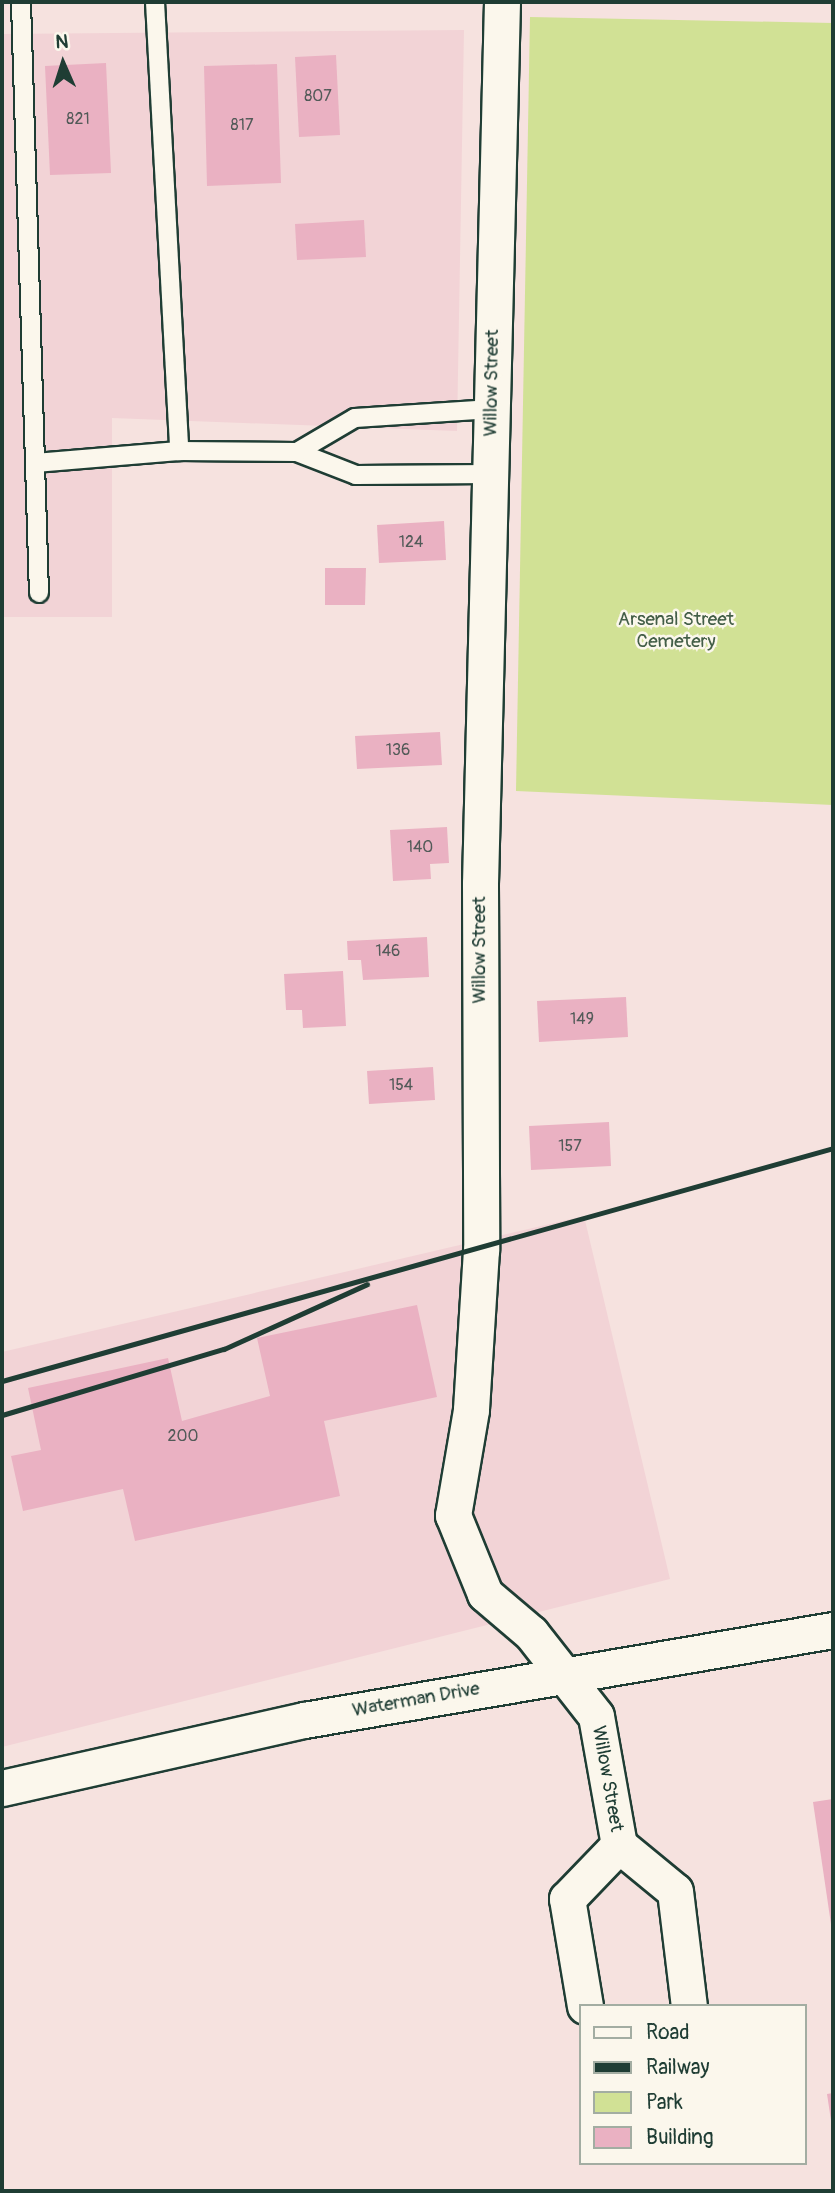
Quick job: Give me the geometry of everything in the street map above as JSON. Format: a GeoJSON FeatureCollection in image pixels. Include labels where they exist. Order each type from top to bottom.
{"type":"FeatureCollection","features":[{"type":"Feature","properties":{"kind":"street","name":"Willow Street"},"geometry":{"type":"LineString","coordinates":[[502,2],[480,884],[481,1250],[471,1410],[453,1515],[485,1594],[531,1633],[596,1716],[619,1844],[675,1891],[689,2004]]}},
{"type":"Feature","properties":{"kind":"street","name":"Waterman Drive"},"geometry":{"type":"LineString","coordinates":[[2,1788],[304,1720],[833,1630]]}},
{"type":"Feature","properties":{"kind":"street","name":"Willow Street"},"geometry":{"type":"LineString","coordinates":[[585,2004],[567,1899],[619,1844]]}},
{"type":"Feature","properties":{"kind":"lane"},"geometry":{"type":"LineString","coordinates":[[21,2],[39,593]]}},
{"type":"Feature","properties":{"kind":"lane"},"geometry":{"type":"LineString","coordinates":[[155,2],[179,451]]}},
{"type":"Feature","properties":{"kind":"lane"},"geometry":{"type":"LineString","coordinates":[[296,452],[355,418],[492,410]]}},
{"type":"Feature","properties":{"kind":"lane"},"geometry":{"type":"LineString","coordinates":[[36,463],[179,451],[296,452],[356,475],[490,474]]}},
{"type":"Feature","properties":{"kind":"shaded area"},"geometry":{"type":"Polygon","coordinates":[[[464,30],[457,431],[112,418],[112,617],[2,617],[2,34],[464,30]]]}},
{"type":"Feature","properties":{"kind":"shaded area"},"geometry":{"type":"Polygon","coordinates":[[[584,1216],[670,1579],[2,1747],[2,1352],[584,1216]]]}},
{"type":"Feature","properties":{"kind":"green space","name":"Arsenal Street Cemetery"},"geometry":{"type":"Polygon","coordinates":[[[530,17],[833,23],[833,805],[516,791],[530,17]]]}},
{"type":"Feature","properties":{"kind":"building"},"geometry":{"type":"Polygon","coordinates":[[[336,55],[340,135],[299,137],[295,57],[336,55]]]}},
{"type":"Feature","properties":{"kind":"building"},"geometry":{"type":"Polygon","coordinates":[[[106,63],[111,173],[50,175],[45,66],[106,63]]]}},
{"type":"Feature","properties":{"kind":"building"},"geometry":{"type":"Polygon","coordinates":[[[277,64],[281,183],[207,186],[204,66],[277,64]]]}},
{"type":"Feature","properties":{"kind":"building"},"geometry":{"type":"Polygon","coordinates":[[[364,220],[366,257],[297,260],[295,224],[364,220]]]}},
{"type":"Feature","properties":{"kind":"building"},"geometry":{"type":"Polygon","coordinates":[[[444,521],[446,560],[379,563],[377,525],[444,521]]]}},
{"type":"Feature","properties":{"kind":"building"},"geometry":{"type":"Polygon","coordinates":[[[325,568],[366,568],[365,605],[325,605],[325,568]]]}},
{"type":"Feature","properties":{"kind":"building"},"geometry":{"type":"Polygon","coordinates":[[[440,732],[442,765],[357,769],[355,736],[440,732]]]}},
{"type":"Feature","properties":{"kind":"building"},"geometry":{"type":"Polygon","coordinates":[[[447,827],[449,863],[430,864],[431,879],[393,881],[390,830],[447,827]]]}},
{"type":"Feature","properties":{"kind":"building"},"geometry":{"type":"Polygon","coordinates":[[[427,937],[429,977],[363,980],[361,960],[348,960],[347,941],[427,937]]]}},
{"type":"Feature","properties":{"kind":"building"},"geometry":{"type":"Polygon","coordinates":[[[343,971],[346,1026],[303,1028],[302,1010],[286,1010],[284,974],[343,971]]]}},
{"type":"Feature","properties":{"kind":"building"},"geometry":{"type":"Polygon","coordinates":[[[626,997],[628,1037],[539,1042],[537,1001],[626,997]]]}},
{"type":"Feature","properties":{"kind":"building"},"geometry":{"type":"Polygon","coordinates":[[[433,1067],[435,1100],[369,1104],[367,1071],[433,1067]]]}},
{"type":"Feature","properties":{"kind":"building"},"geometry":{"type":"Polygon","coordinates":[[[609,1122],[611,1166],[531,1170],[529,1126],[609,1122]]]}},
{"type":"Feature","properties":{"kind":"building"},"geometry":{"type":"Polygon","coordinates":[[[417,1305],[437,1397],[324,1421],[340,1496],[135,1541],[123,1489],[23,1511],[11,1456],[41,1450],[28,1388],[168,1358],[182,1421],[270,1396],[257,1338],[417,1305]]]}},
{"type":"Feature","properties":{"kind":"building"},"geometry":{"type":"Polygon","coordinates":[[[833,1799],[833,1931],[832,1931],[813,1802],[833,1799]]]}},
{"type":"Feature","properties":{"kind":"building"},"geometry":{"type":"Polygon","coordinates":[[[833,2093],[833,2127],[832,2127],[827,2094],[833,2093]]]}},
{"type":"Feature","properties":{"kind":"railway"},"geometry":{"type":"LineString","coordinates":[[2,1381],[833,1148]]}},
{"type":"Feature","properties":{"kind":"railway"},"geometry":{"type":"LineString","coordinates":[[2,1415],[224,1349],[367,1284]]}}]}
